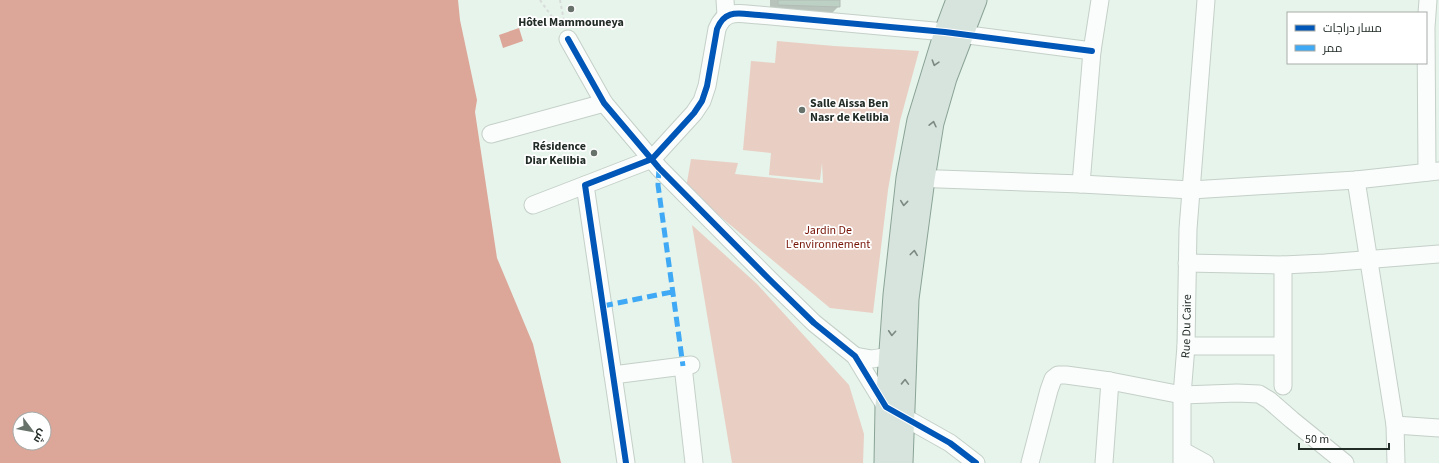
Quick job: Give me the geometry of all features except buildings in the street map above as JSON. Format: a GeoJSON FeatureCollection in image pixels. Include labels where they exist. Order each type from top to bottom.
{"type":"FeatureCollection","features":[{"type":"Feature","properties":{"kind":"main road"},"geometry":{"type":"LineString","coordinates":[[902,463],[895,412],[890,356],[894,295],[915,178],[946,78],[954,33],[957,0]]}},
{"type":"Feature","properties":{"kind":"main road"},"geometry":{"type":"LineString","coordinates":[[954,33],[976,0]]}},
{"type":"Feature","properties":{"kind":"main road"},"geometry":{"type":"LineString","coordinates":[[885,463],[895,412],[908,299],[915,178]]}},
{"type":"Feature","properties":{"kind":"street"},"geometry":{"type":"LineString","coordinates":[[1080,184],[1092,51],[1100,0]]}},
{"type":"Feature","properties":{"kind":"street","name":"Rue Du Caire"},"geometry":{"type":"LineString","coordinates":[[1183,457],[1182,395],[1186,346],[1187,263],[1191,190],[1206,0]]}},
{"type":"Feature","properties":{"kind":"street"},"geometry":{"type":"LineString","coordinates":[[1427,14],[1428,0]]}},
{"type":"Feature","properties":{"kind":"street"},"geometry":{"type":"LineString","coordinates":[[533,205],[652,159],[694,113],[702,101],[707,86],[717,29],[726,8],[734,14],[954,33],[1092,51]]}},
{"type":"Feature","properties":{"kind":"street"},"geometry":{"type":"LineString","coordinates":[[568,39],[604,103],[652,159],[814,323],[855,356],[895,412],[950,444],[976,463]]}},
{"type":"Feature","properties":{"kind":"street"},"geometry":{"type":"LineString","coordinates":[[915,178],[1191,190],[1356,180],[1433,172],[1427,48]]}},
{"type":"Feature","properties":{"kind":"street"},"geometry":{"type":"LineString","coordinates":[[492,134],[604,103]]}},
{"type":"Feature","properties":{"kind":"street"},"geometry":{"type":"LineString","coordinates":[[1356,180],[1395,425],[1396,463]]}},
{"type":"Feature","properties":{"kind":"street"},"geometry":{"type":"LineString","coordinates":[[585,185],[626,463]]}},
{"type":"Feature","properties":{"kind":"street"},"geometry":{"type":"LineString","coordinates":[[1187,263],[1283,265],[1439,254]]}},
{"type":"Feature","properties":{"kind":"street"},"geometry":{"type":"LineString","coordinates":[[1283,265],[1283,386]]}},
{"type":"Feature","properties":{"kind":"street"},"geometry":{"type":"LineString","coordinates":[[1186,346],[1282,346]]}},
{"type":"Feature","properties":{"kind":"street"},"geometry":{"type":"LineString","coordinates":[[855,356],[872,359],[890,356]]}},
{"type":"Feature","properties":{"kind":"street"},"geometry":{"type":"LineString","coordinates":[[613,375],[687,366],[694,463]]}},
{"type":"Feature","properties":{"kind":"street"},"geometry":{"type":"LineString","coordinates":[[1030,463],[1053,379],[1058,375],[1066,375],[1110,381],[1182,395],[1238,393],[1259,394],[1269,400],[1346,463]]}},
{"type":"Feature","properties":{"kind":"street"},"geometry":{"type":"LineString","coordinates":[[1104,463],[1110,381]]}},
{"type":"Feature","properties":{"kind":"street"},"geometry":{"type":"LineString","coordinates":[[1395,425],[1439,428]]}},
{"type":"Feature","properties":{"kind":"street"},"geometry":{"type":"LineString","coordinates":[[1183,457],[1205,463]]}},
{"type":"Feature","properties":{"kind":"path"},"geometry":{"type":"LineString","coordinates":[[540,0],[568,39]]}},
{"type":"Feature","properties":{"kind":"path"},"geometry":{"type":"LineString","coordinates":[[560,0],[568,39]]}},
{"type":"Feature","properties":{"kind":"green space","name":"Jardin De L'environnement"},"geometry":{"type":"Polygon","coordinates":[[[777,41],[919,51],[900,121],[888,190],[873,313],[830,308],[686,188],[691,159],[738,163],[735,174],[823,183],[822,163],[820,180],[769,175],[771,153],[743,150],[751,61],[775,63],[777,41]]]}},
{"type":"Feature","properties":{"kind":"green space"},"geometry":{"type":"Polygon","coordinates":[[[692,225],[757,284],[849,385],[864,434],[863,463],[732,463],[692,225]]]}},
{"type":"Feature","properties":{"kind":"shaded area"},"geometry":{"type":"Polygon","coordinates":[[[0,0],[458,0],[460,20],[477,100],[475,112],[497,258],[533,344],[561,463],[0,463],[0,0]]]}},
{"type":"Feature","properties":{"kind":"shaded area"},"geometry":{"type":"Polygon","coordinates":[[[519,28],[523,41],[503,48],[499,35],[519,28]]]}},
{"type":"Feature","properties":{"kind":"marked path"},"geometry":{"type":"LineString","coordinates":[[659,168],[658,185],[683,366]]}},
{"type":"Feature","properties":{"kind":"marked path"},"geometry":{"type":"LineString","coordinates":[[603,306],[672,292]]}},
{"type":"Feature","properties":{"kind":"cycle path"},"geometry":{"type":"LineString","coordinates":[[626,463],[585,185],[652,159],[694,113],[702,101],[707,86],[717,29],[720,22],[724,18],[729,15],[739,13],[945,32],[1092,51]]}},
{"type":"Feature","properties":{"kind":"cycle path"},"geometry":{"type":"LineString","coordinates":[[568,39],[604,103],[659,168],[814,323],[855,356],[886,407],[950,443],[976,463]]}},
{"type":"Feature","properties":{"kind":"place","name":"Hôtel Mammouneya"},"geometry":{"type":"Point","coordinates":[571,9]}},
{"type":"Feature","properties":{"kind":"place","name":"Salle Aissa Ben Nasr de Kelibia"},"geometry":{"type":"Point","coordinates":[802,110]}},
{"type":"Feature","properties":{"kind":"place","name":"Résidence Diar Kelibia"},"geometry":{"type":"Point","coordinates":[594,153]}}]}
